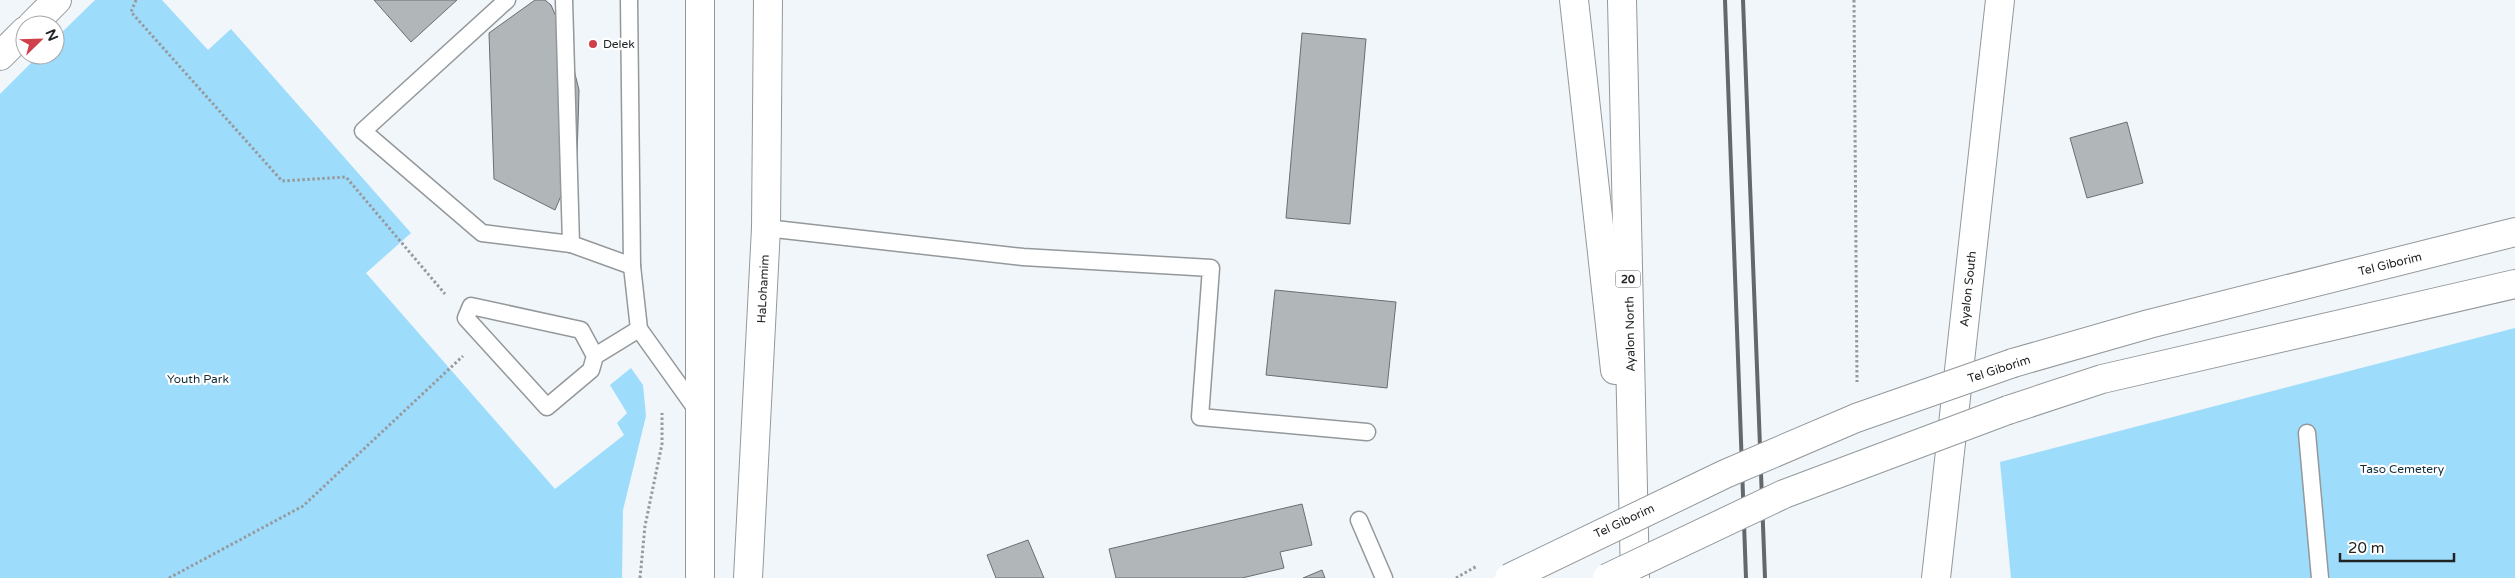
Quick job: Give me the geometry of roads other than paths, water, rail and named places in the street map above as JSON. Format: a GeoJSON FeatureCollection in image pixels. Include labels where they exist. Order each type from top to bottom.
{"type":"FeatureCollection","features":[{"type":"Feature","properties":{"kind":"main road"},"geometry":{"type":"LineString","coordinates":[[42,15],[58,0]]}},
{"type":"Feature","properties":{"kind":"main road"},"geometry":{"type":"LineString","coordinates":[[700,0],[700,578]]}},
{"type":"Feature","properties":{"kind":"main road","name":"HaLohamim"},"geometry":{"type":"LineString","coordinates":[[748,578],[766,228],[768,0]]}},
{"type":"Feature","properties":{"kind":"main road"},"geometry":{"type":"LineString","coordinates":[[1574,0],[1635,568]]}},
{"type":"Feature","properties":{"kind":"main road","name":"Ayalon North"},"geometry":{"type":"LineString","coordinates":[[1622,0],[1635,568]]}},
{"type":"Feature","properties":{"kind":"main road","name":"Ayalon South"},"geometry":{"type":"LineString","coordinates":[[1936,578],[2000,0]]}},
{"type":"Feature","properties":{"kind":"main road"},"geometry":{"type":"LineString","coordinates":[[0,56],[15,41]]}},
{"type":"Feature","properties":{"kind":"main road","name":"Tel Giborim"},"geometry":{"type":"LineString","coordinates":[[1509,578],[1725,474],[1856,418],[2012,363],[2149,324],[2515,232]]}},
{"type":"Feature","properties":{"kind":"main road"},"geometry":{"type":"LineString","coordinates":[[1607,578],[1784,494],[2008,410],[2111,377],[2515,284]]}},
{"type":"Feature","properties":{"kind":"lane"},"geometry":{"type":"LineString","coordinates":[[507,0],[363,131],[482,233],[571,244],[632,266]]}},
{"type":"Feature","properties":{"kind":"lane"},"geometry":{"type":"LineString","coordinates":[[564,0],[571,244]]}},
{"type":"Feature","properties":{"kind":"lane"},"geometry":{"type":"LineString","coordinates":[[629,0],[632,266],[639,329],[700,414]]}},
{"type":"Feature","properties":{"kind":"lane"},"geometry":{"type":"LineString","coordinates":[[766,228],[1023,257],[1211,268],[1200,417],[1367,432]]}},
{"type":"Feature","properties":{"kind":"lane"},"geometry":{"type":"LineString","coordinates":[[595,356],[581,330],[471,306],[466,318],[547,407],[591,370],[595,356],[639,329]]}},
{"type":"Feature","properties":{"kind":"lane"},"geometry":{"type":"LineString","coordinates":[[2307,433],[2320,578]]}},
{"type":"Feature","properties":{"kind":"lane"},"geometry":{"type":"LineString","coordinates":[[1359,520],[1384,578]]}},
{"type":"Feature","properties":{"kind":"railway"},"geometry":{"type":"LineString","coordinates":[[1725,0],[1746,578]]}},
{"type":"Feature","properties":{"kind":"railway"},"geometry":{"type":"LineString","coordinates":[[1743,0],[1765,578]]}},
{"type":"Feature","properties":{"kind":"place","name":"Delek"},"geometry":{"type":"Point","coordinates":[593,44]}},
{"type":"Feature","properties":{"kind":"park label","name":"Youth Park"},"geometry":{"type":"Point","coordinates":[198,379]}},
{"type":"Feature","properties":{"kind":"park label","name":"Taso Cemetery"},"geometry":{"type":"Point","coordinates":[2402,469]}}]}
